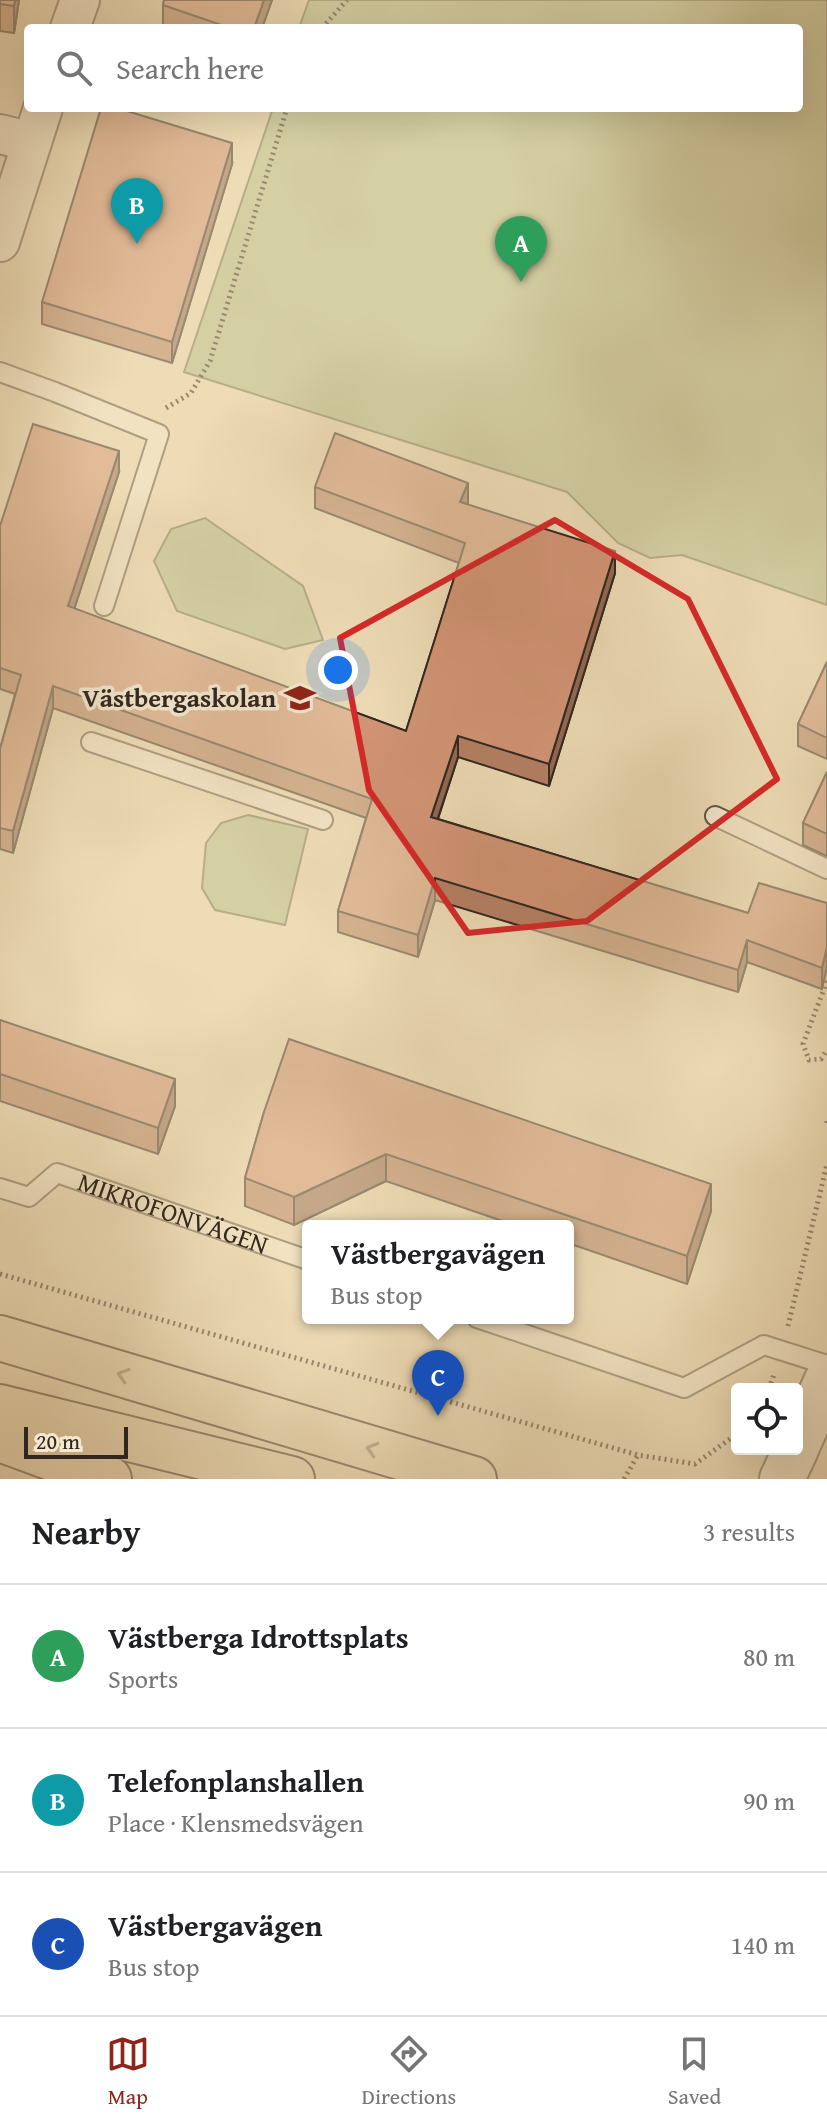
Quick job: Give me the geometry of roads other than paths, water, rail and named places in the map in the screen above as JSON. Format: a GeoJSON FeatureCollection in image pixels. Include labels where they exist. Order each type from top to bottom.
{"type":"FeatureCollection","features":[{"type":"Feature","properties":{"kind":"highway"},"geometry":{"type":"LineString","coordinates":[[0,1338],[474,1479]]}},
{"type":"Feature","properties":{"kind":"highway"},"geometry":{"type":"LineString","coordinates":[[0,1407],[292,1479]]}},
{"type":"Feature","properties":{"kind":"highway"},"geometry":{"type":"LineString","coordinates":[[0,1439],[109,1479]]}},
{"type":"Feature","properties":{"kind":"street"},"geometry":{"type":"LineString","coordinates":[[71,24],[80,0]]}},
{"type":"Feature","properties":{"kind":"street"},"geometry":{"type":"LineString","coordinates":[[0,242],[25,128]]}},
{"type":"Feature","properties":{"kind":"street"},"geometry":{"type":"LineString","coordinates":[[803,1432],[827,1380]]}},
{"type":"Feature","properties":{"kind":"street"},"geometry":{"type":"LineString","coordinates":[[782,1479],[792,1455]]}},
{"type":"Feature","properties":{"kind":"lane"},"geometry":{"type":"LineString","coordinates":[[0,372],[159,434],[104,606]]}},
{"type":"Feature","properties":{"kind":"lane"},"geometry":{"type":"LineString","coordinates":[[91,742],[323,820]]}},
{"type":"Feature","properties":{"kind":"lane"},"geometry":{"type":"LineString","coordinates":[[715,816],[827,869]]}},
{"type":"Feature","properties":{"kind":"lane","name":"MIKROFONVÄGEN"},"geometry":{"type":"LineString","coordinates":[[0,1188],[29,1197],[57,1173],[302,1258]]}},
{"type":"Feature","properties":{"kind":"lane"},"geometry":{"type":"LineString","coordinates":[[495,1324],[684,1388],[764,1345],[827,1365]]}},
{"type":"Feature","properties":{"kind":"place","name":"Telefonplanshallen"},"geometry":{"type":"Point","coordinates":[137,244]}},
{"type":"Feature","properties":{"kind":"place","name":"Västberga Idrottsplats"},"geometry":{"type":"Point","coordinates":[521,282]}},
{"type":"Feature","properties":{"kind":"place","name":"Västbergaskolan"},"geometry":{"type":"Point","coordinates":[300,698]}},
{"type":"Feature","properties":{"kind":"place","name":"Västbergavägen"},"geometry":{"type":"Point","coordinates":[438,1416]}}]}
